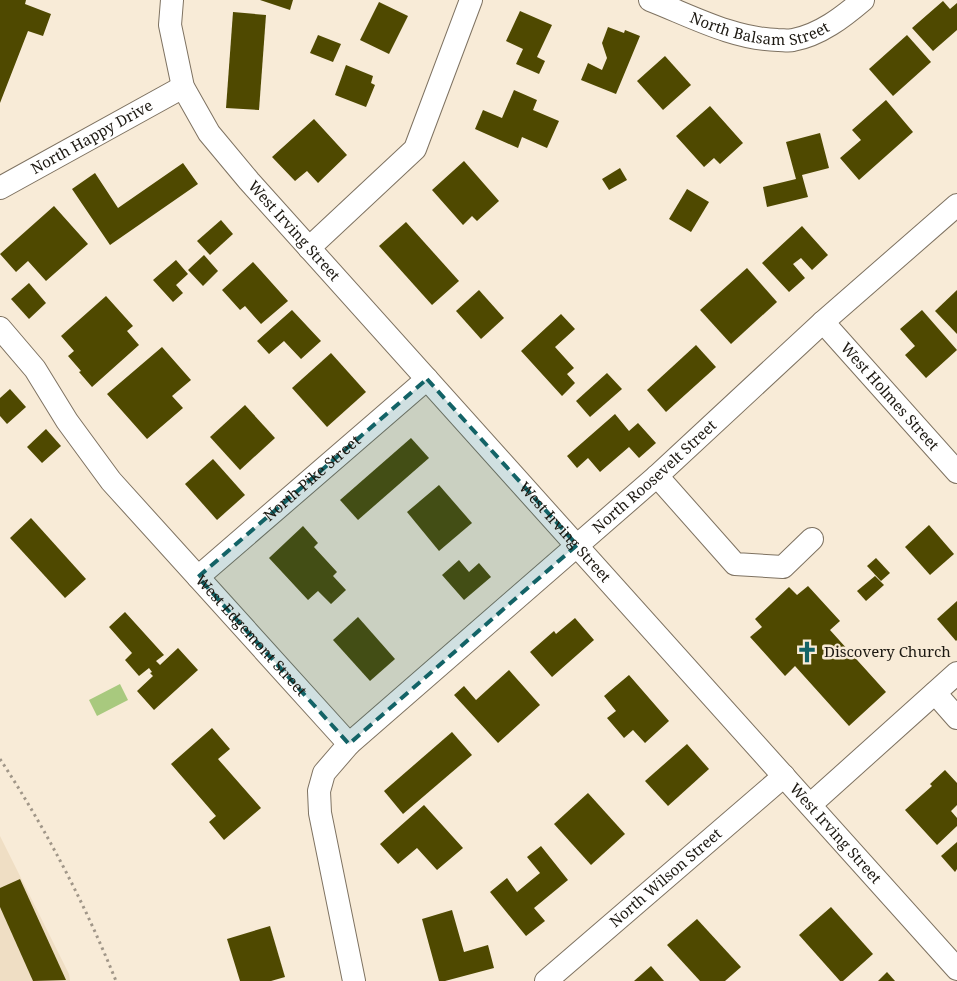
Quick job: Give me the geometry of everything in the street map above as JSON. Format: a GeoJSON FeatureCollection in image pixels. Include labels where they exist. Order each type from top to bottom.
{"type":"FeatureCollection","features":[{"type":"Feature","properties":{"kind":"street","name":"West Irving Street"},"geometry":{"type":"LineString","coordinates":[[172,0],[170,25],[183,87],[209,133],[249,181],[957,969]]}},
{"type":"Feature","properties":{"kind":"street"},"geometry":{"type":"LineString","coordinates":[[309,248],[415,149],[471,0]]}},
{"type":"Feature","properties":{"kind":"street","name":"North Balsam Street"},"geometry":{"type":"LineString","coordinates":[[650,0],[738,34],[767,40],[793,40],[824,28],[863,0]]}},
{"type":"Feature","properties":{"kind":"street","name":"North Happy Drive"},"geometry":{"type":"LineString","coordinates":[[0,188],[183,87]]}},
{"type":"Feature","properties":{"kind":"street","name":"North Roosevelt Street"},"geometry":{"type":"LineString","coordinates":[[349,744],[657,476],[823,322],[957,205]]}},
{"type":"Feature","properties":{"kind":"street","name":"West Holmes Street"},"geometry":{"type":"LineString","coordinates":[[823,322],[953,460]]}},
{"type":"Feature","properties":{"kind":"street","name":"West Edgemont Street"},"geometry":{"type":"LineString","coordinates":[[0,328],[35,369],[67,421],[111,482],[349,744]]}},
{"type":"Feature","properties":{"kind":"street","name":"North Pike Street"},"geometry":{"type":"LineString","coordinates":[[198,577],[427,379]]}},
{"type":"Feature","properties":{"kind":"street"},"geometry":{"type":"LineString","coordinates":[[657,476],[735,564],[783,567],[812,539]]}},
{"type":"Feature","properties":{"kind":"street"},"geometry":{"type":"LineString","coordinates":[[810,805],[957,673]]}},
{"type":"Feature","properties":{"kind":"street"},"geometry":{"type":"LineString","coordinates":[[934,693],[957,718]]}},
{"type":"Feature","properties":{"kind":"street"},"geometry":{"type":"LineString","coordinates":[[349,744],[324,773],[319,792],[320,813],[354,981]]}},
{"type":"Feature","properties":{"kind":"street","name":"North Wilson Street"},"geometry":{"type":"LineString","coordinates":[[546,981],[784,776]]}},
{"type":"Feature","properties":{"kind":"path"},"geometry":{"type":"LineString","coordinates":[[0,759],[47,837],[76,891],[100,941],[116,981]]}},
{"type":"Feature","properties":{"kind":"highlighted area"},"geometry":{"type":"Polygon","coordinates":[[[427,379],[577,545],[349,744],[198,577],[427,379]]]}},
{"type":"Feature","properties":{"kind":"shaded area"},"geometry":{"type":"Polygon","coordinates":[[[120,684],[128,700],[97,716],[89,700],[120,684]]]}},
{"type":"Feature","properties":{"kind":"shaded area"},"geometry":{"type":"Polygon","coordinates":[[[0,836],[69,974],[70,981],[0,981],[0,836]]]}},
{"type":"Feature","properties":{"kind":"building"},"geometry":{"type":"Polygon","coordinates":[[[0,0],[26,0],[25,4],[51,14],[43,36],[28,31],[0,103],[0,0]]]}},
{"type":"Feature","properties":{"kind":"building"},"geometry":{"type":"Polygon","coordinates":[[[260,0],[293,0],[290,10],[260,0]]]}},
{"type":"Feature","properties":{"kind":"building"},"geometry":{"type":"Polygon","coordinates":[[[943,1],[950,9],[957,3],[957,30],[933,51],[912,28],[943,1]]]}},
{"type":"Feature","properties":{"kind":"building"},"geometry":{"type":"Polygon","coordinates":[[[379,2],[408,16],[389,54],[360,40],[379,2]]]}},
{"type":"Feature","properties":{"kind":"building"},"geometry":{"type":"Polygon","coordinates":[[[520,11],[552,25],[537,57],[545,61],[539,74],[516,64],[523,49],[506,41],[520,11]]]}},
{"type":"Feature","properties":{"kind":"building"},"geometry":{"type":"Polygon","coordinates":[[[233,12],[266,15],[259,110],[226,108],[233,12]]]}},
{"type":"Feature","properties":{"kind":"building"},"geometry":{"type":"Polygon","coordinates":[[[608,27],[624,33],[625,30],[640,36],[616,94],[581,80],[588,63],[602,70],[607,58],[602,43],[608,27]]]}},
{"type":"Feature","properties":{"kind":"building"},"geometry":{"type":"Polygon","coordinates":[[[318,35],[341,44],[333,62],[310,53],[318,35]]]}},
{"type":"Feature","properties":{"kind":"building"},"geometry":{"type":"Polygon","coordinates":[[[907,35],[931,62],[893,96],[869,69],[907,35]]]}},
{"type":"Feature","properties":{"kind":"building"},"geometry":{"type":"Polygon","coordinates":[[[665,56],[691,85],[663,110],[637,81],[665,56]]]}},
{"type":"Feature","properties":{"kind":"building"},"geometry":{"type":"Polygon","coordinates":[[[346,65],[373,76],[371,83],[375,85],[366,107],[335,95],[346,65]]]}},
{"type":"Feature","properties":{"kind":"building"},"geometry":{"type":"Polygon","coordinates":[[[514,90],[537,100],[533,110],[559,121],[547,148],[522,137],[518,148],[475,129],[483,110],[502,118],[514,90]]]}},
{"type":"Feature","properties":{"kind":"building"},"geometry":{"type":"Polygon","coordinates":[[[886,100],[913,132],[859,180],[840,158],[861,140],[852,130],[886,100]]]}},
{"type":"Feature","properties":{"kind":"building"},"geometry":{"type":"Polygon","coordinates":[[[710,106],[743,143],[720,164],[714,158],[704,167],[676,136],[710,106]]]}},
{"type":"Feature","properties":{"kind":"building"},"geometry":{"type":"Polygon","coordinates":[[[314,119],[347,155],[318,183],[307,171],[295,181],[272,157],[314,119]]]}},
{"type":"Feature","properties":{"kind":"building"},"geometry":{"type":"Polygon","coordinates":[[[820,133],[829,168],[802,175],[808,197],[767,207],[763,187],[796,179],[786,142],[820,133]]]}},
{"type":"Feature","properties":{"kind":"building"},"geometry":{"type":"Polygon","coordinates":[[[464,161],[499,201],[477,221],[472,216],[463,225],[432,190],[464,161]]]}},
{"type":"Feature","properties":{"kind":"building"},"geometry":{"type":"Polygon","coordinates":[[[183,163],[198,184],[110,245],[72,189],[95,173],[118,208],[183,163]]]}},
{"type":"Feature","properties":{"kind":"building"},"geometry":{"type":"Polygon","coordinates":[[[620,168],[627,180],[609,190],[602,179],[620,168]]]}},
{"type":"Feature","properties":{"kind":"building"},"geometry":{"type":"Polygon","coordinates":[[[687,189],[709,202],[691,232],[669,219],[687,189]]]}},
{"type":"Feature","properties":{"kind":"building"},"geometry":{"type":"Polygon","coordinates":[[[54,206],[88,244],[46,281],[28,261],[16,272],[0,254],[54,206]]]}},
{"type":"Feature","properties":{"kind":"building"},"geometry":{"type":"Polygon","coordinates":[[[221,220],[233,234],[210,255],[197,241],[221,220]]]}},
{"type":"Feature","properties":{"kind":"building"},"geometry":{"type":"Polygon","coordinates":[[[406,222],[459,281],[432,305],[379,246],[406,222]]]}},
{"type":"Feature","properties":{"kind":"building"},"geometry":{"type":"Polygon","coordinates":[[[802,226],[828,255],[812,270],[801,258],[793,264],[805,278],[789,292],[762,263],[802,226]]]}},
{"type":"Feature","properties":{"kind":"building"},"geometry":{"type":"Polygon","coordinates":[[[204,255],[218,271],[203,286],[188,270],[204,255]]]}},
{"type":"Feature","properties":{"kind":"building"},"geometry":{"type":"Polygon","coordinates":[[[176,260],[188,274],[176,285],[183,293],[173,302],[153,280],[176,260]]]}},
{"type":"Feature","properties":{"kind":"building"},"geometry":{"type":"Polygon","coordinates":[[[253,262],[288,301],[261,324],[245,306],[240,310],[222,290],[253,262]]]}},
{"type":"Feature","properties":{"kind":"building"},"geometry":{"type":"Polygon","coordinates":[[[747,268],[777,302],[731,344],[700,310],[747,268]]]}},
{"type":"Feature","properties":{"kind":"building"},"geometry":{"type":"Polygon","coordinates":[[[29,283],[46,303],[29,319],[11,299],[29,283]]]}},
{"type":"Feature","properties":{"kind":"building"},"geometry":{"type":"Polygon","coordinates":[[[479,290],[504,318],[481,339],[456,311],[479,290]]]}},
{"type":"Feature","properties":{"kind":"building"},"geometry":{"type":"Polygon","coordinates":[[[957,290],[957,334],[935,311],[957,290]]]}},
{"type":"Feature","properties":{"kind":"building"},"geometry":{"type":"Polygon","coordinates":[[[106,296],[133,326],[127,331],[139,345],[92,387],[68,356],[74,351],[61,336],[106,296]]]}},
{"type":"Feature","properties":{"kind":"building"},"geometry":{"type":"Polygon","coordinates":[[[292,310],[321,341],[301,359],[284,341],[269,354],[257,341],[292,310]]]}},
{"type":"Feature","properties":{"kind":"building"},"geometry":{"type":"Polygon","coordinates":[[[922,310],[957,350],[926,378],[905,355],[915,346],[900,329],[922,310]]]}},
{"type":"Feature","properties":{"kind":"building"},"geometry":{"type":"Polygon","coordinates":[[[561,314],[575,329],[555,347],[574,368],[567,374],[575,383],[562,396],[521,351],[561,314]]]}},
{"type":"Feature","properties":{"kind":"building"},"geometry":{"type":"Polygon","coordinates":[[[696,345],[716,367],[666,412],[647,390],[696,345]]]}},
{"type":"Feature","properties":{"kind":"building"},"geometry":{"type":"Polygon","coordinates":[[[162,347],[191,380],[172,396],[183,408],[147,439],[107,394],[162,347]]]}},
{"type":"Feature","properties":{"kind":"building"},"geometry":{"type":"Polygon","coordinates":[[[331,353],[366,392],[327,427],[292,388],[331,353]]]}},
{"type":"Feature","properties":{"kind":"building"},"geometry":{"type":"Polygon","coordinates":[[[607,373],[622,389],[590,417],[576,401],[607,373]]]}},
{"type":"Feature","properties":{"kind":"building"},"geometry":{"type":"Polygon","coordinates":[[[10,389],[26,407],[7,424],[0,416],[0,398],[10,389]]]}},
{"type":"Feature","properties":{"kind":"building"},"geometry":{"type":"Polygon","coordinates":[[[245,405],[275,438],[240,470],[210,437],[245,405]]]}},
{"type":"Feature","properties":{"kind":"building"},"geometry":{"type":"Polygon","coordinates":[[[615,414],[629,431],[638,423],[656,443],[639,458],[629,447],[600,472],[588,458],[577,468],[567,456],[615,414]]]}},
{"type":"Feature","properties":{"kind":"building"},"geometry":{"type":"Polygon","coordinates":[[[46,429],[61,446],[42,463],[27,447],[46,429]]]}},
{"type":"Feature","properties":{"kind":"building"},"geometry":{"type":"Polygon","coordinates":[[[411,438],[429,458],[358,520],[340,500],[411,438]]]}},
{"type":"Feature","properties":{"kind":"building"},"geometry":{"type":"Polygon","coordinates":[[[213,459],[245,495],[217,520],[185,484],[213,459]]]}},
{"type":"Feature","properties":{"kind":"building"},"geometry":{"type":"Polygon","coordinates":[[[439,485],[472,523],[439,551],[407,512],[439,485]]]}},
{"type":"Feature","properties":{"kind":"building"},"geometry":{"type":"Polygon","coordinates":[[[31,518],[86,579],[65,598],[10,538],[31,518]]]}},
{"type":"Feature","properties":{"kind":"building"},"geometry":{"type":"Polygon","coordinates":[[[929,525],[954,554],[930,575],[905,547],[929,525]]]}},
{"type":"Feature","properties":{"kind":"building"},"geometry":{"type":"Polygon","coordinates":[[[303,526],[318,543],[314,547],[337,572],[333,576],[346,590],[331,604],[318,591],[308,600],[269,558],[303,526]]]}},
{"type":"Feature","properties":{"kind":"building"},"geometry":{"type":"Polygon","coordinates":[[[876,558],[890,573],[881,581],[867,566],[876,558]]]}},
{"type":"Feature","properties":{"kind":"building"},"geometry":{"type":"Polygon","coordinates":[[[459,560],[469,572],[479,563],[491,577],[464,600],[442,575],[459,560]]]}},
{"type":"Feature","properties":{"kind":"building"},"geometry":{"type":"Polygon","coordinates":[[[875,576],[884,585],[866,601],[857,591],[875,576]]]}},
{"type":"Feature","properties":{"kind":"building","name":"Discovery Church"},"geometry":{"type":"Polygon","coordinates":[[[808,586],[840,621],[830,630],[886,692],[849,726],[795,666],[785,676],[750,637],[762,627],[755,619],[789,587],[797,595],[808,586]]]}},
{"type":"Feature","properties":{"kind":"building"},"geometry":{"type":"Polygon","coordinates":[[[957,601],[957,640],[956,641],[937,619],[957,601]]]}},
{"type":"Feature","properties":{"kind":"building"},"geometry":{"type":"Polygon","coordinates":[[[125,612],[164,655],[156,661],[160,665],[178,648],[198,670],[154,710],[137,691],[153,676],[150,673],[152,672],[149,668],[139,676],[125,660],[132,653],[109,627],[125,612]]]}},
{"type":"Feature","properties":{"kind":"building"},"geometry":{"type":"Polygon","coordinates":[[[358,617],[395,659],[370,681],[333,640],[358,617]]]}},
{"type":"Feature","properties":{"kind":"building"},"geometry":{"type":"Polygon","coordinates":[[[575,618],[594,640],[552,677],[530,652],[554,631],[556,634],[575,618]]]}},
{"type":"Feature","properties":{"kind":"building"},"geometry":{"type":"Polygon","coordinates":[[[509,670],[540,705],[498,743],[454,695],[464,686],[476,700],[509,670]]]}},
{"type":"Feature","properties":{"kind":"building"},"geometry":{"type":"Polygon","coordinates":[[[629,675],[669,721],[645,743],[633,730],[624,738],[607,718],[616,711],[604,696],[629,675]]]}},
{"type":"Feature","properties":{"kind":"building"},"geometry":{"type":"Polygon","coordinates":[[[212,728],[230,749],[218,759],[261,808],[224,840],[209,822],[216,816],[171,764],[212,728]]]}},
{"type":"Feature","properties":{"kind":"building"},"geometry":{"type":"Polygon","coordinates":[[[452,732],[472,755],[403,814],[384,791],[452,732]]]}},
{"type":"Feature","properties":{"kind":"building"},"geometry":{"type":"Polygon","coordinates":[[[687,744],[709,769],[668,806],[645,781],[687,744]]]}},
{"type":"Feature","properties":{"kind":"building"},"geometry":{"type":"Polygon","coordinates":[[[945,770],[957,783],[957,805],[951,811],[957,818],[957,826],[937,845],[905,810],[932,786],[930,784],[945,770]]]}},
{"type":"Feature","properties":{"kind":"building"},"geometry":{"type":"Polygon","coordinates":[[[588,793],[625,834],[591,865],[554,824],[588,793]]]}},
{"type":"Feature","properties":{"kind":"building"},"geometry":{"type":"Polygon","coordinates":[[[424,805],[463,848],[437,870],[417,848],[398,864],[380,844],[424,805]]]}},
{"type":"Feature","properties":{"kind":"building"},"geometry":{"type":"Polygon","coordinates":[[[957,842],[957,869],[955,872],[941,856],[957,842]]]}},
{"type":"Feature","properties":{"kind":"building"},"geometry":{"type":"Polygon","coordinates":[[[541,846],[568,880],[534,908],[545,921],[526,936],[490,892],[507,878],[517,892],[540,873],[527,857],[541,846]]]}},
{"type":"Feature","properties":{"kind":"building"},"geometry":{"type":"Polygon","coordinates":[[[20,879],[66,980],[33,981],[0,907],[0,888],[20,879]]]}},
{"type":"Feature","properties":{"kind":"building"},"geometry":{"type":"Polygon","coordinates":[[[831,907],[873,954],[843,981],[840,981],[799,935],[831,907]]]}},
{"type":"Feature","properties":{"kind":"building"},"geometry":{"type":"Polygon","coordinates":[[[452,910],[464,952],[488,945],[494,968],[439,981],[422,919],[452,910]]]}},
{"type":"Feature","properties":{"kind":"building"},"geometry":{"type":"Polygon","coordinates":[[[697,919],[741,967],[725,981],[700,981],[667,945],[697,919]]]}},
{"type":"Feature","properties":{"kind":"building"},"geometry":{"type":"Polygon","coordinates":[[[270,926],[285,977],[271,981],[240,981],[227,939],[270,926]]]}},
{"type":"Feature","properties":{"kind":"building"},"geometry":{"type":"Polygon","coordinates":[[[651,966],[664,981],[634,981],[651,966]]]}},
{"type":"Feature","properties":{"kind":"building"},"geometry":{"type":"Polygon","coordinates":[[[887,972],[895,981],[878,981],[887,972]]]}},
{"type":"Feature","properties":{"kind":"place","name":"Discovery Church"},"geometry":{"type":"Point","coordinates":[807,652]}}]}
